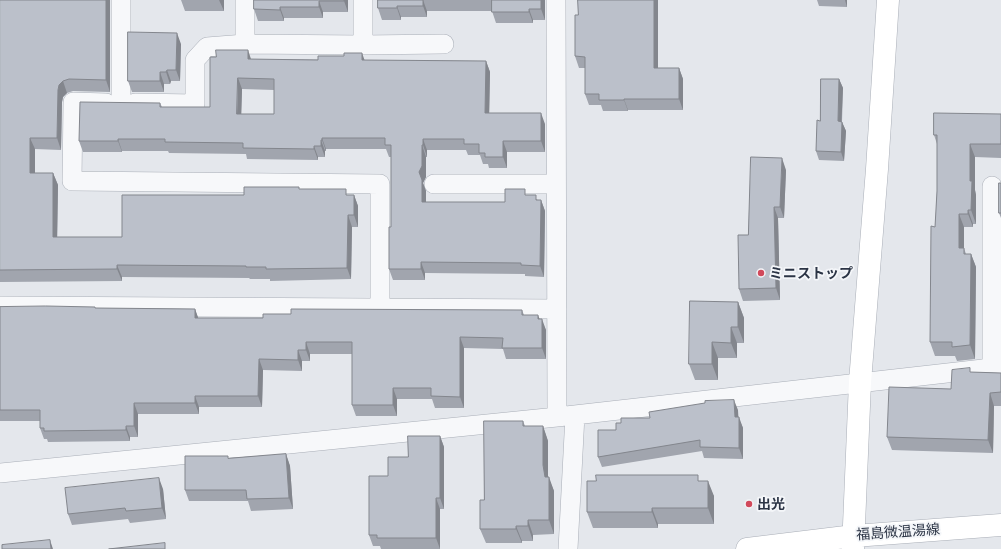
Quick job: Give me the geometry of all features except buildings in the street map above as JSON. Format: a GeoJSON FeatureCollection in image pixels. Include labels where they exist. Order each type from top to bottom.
{"type":"FeatureCollection","features":[{"type":"Feature","properties":{"kind":"street"},"geometry":{"type":"LineString","coordinates":[[121,0],[121,103]]}},
{"type":"Feature","properties":{"kind":"street"},"geometry":{"type":"LineString","coordinates":[[245,0],[245,44]]}},
{"type":"Feature","properties":{"kind":"street"},"geometry":{"type":"LineString","coordinates":[[363,0],[363,45]]}},
{"type":"Feature","properties":{"kind":"street"},"geometry":{"type":"LineString","coordinates":[[556,0],[557,309],[566,416],[568,549]]}},
{"type":"Feature","properties":{"kind":"street"},"geometry":{"type":"LineString","coordinates":[[853,542],[860,382],[877,169],[888,0]]}},
{"type":"Feature","properties":{"kind":"street"},"geometry":{"type":"LineString","coordinates":[[380,308],[380,184],[72,182],[73,102],[195,104],[195,60],[207,47],[245,44],[444,44]]}},
{"type":"Feature","properties":{"kind":"street"},"geometry":{"type":"LineString","coordinates":[[434,184],[556,184]]}},
{"type":"Feature","properties":{"kind":"street"},"geometry":{"type":"LineString","coordinates":[[0,473],[566,416],[996,367],[997,251],[992,186]]}},
{"type":"Feature","properties":{"kind":"street"},"geometry":{"type":"LineString","coordinates":[[0,306],[557,309]]}},
{"type":"Feature","properties":{"kind":"street","name":"福島微温湯線"},"geometry":{"type":"LineString","coordinates":[[747,549],[853,542],[1001,525]]}},
{"type":"Feature","properties":{"kind":"place","name":"ミニストップ"},"geometry":{"type":"Point","coordinates":[761,273]}},
{"type":"Feature","properties":{"kind":"place","name":"出光"},"geometry":{"type":"Point","coordinates":[749,504]}}]}
